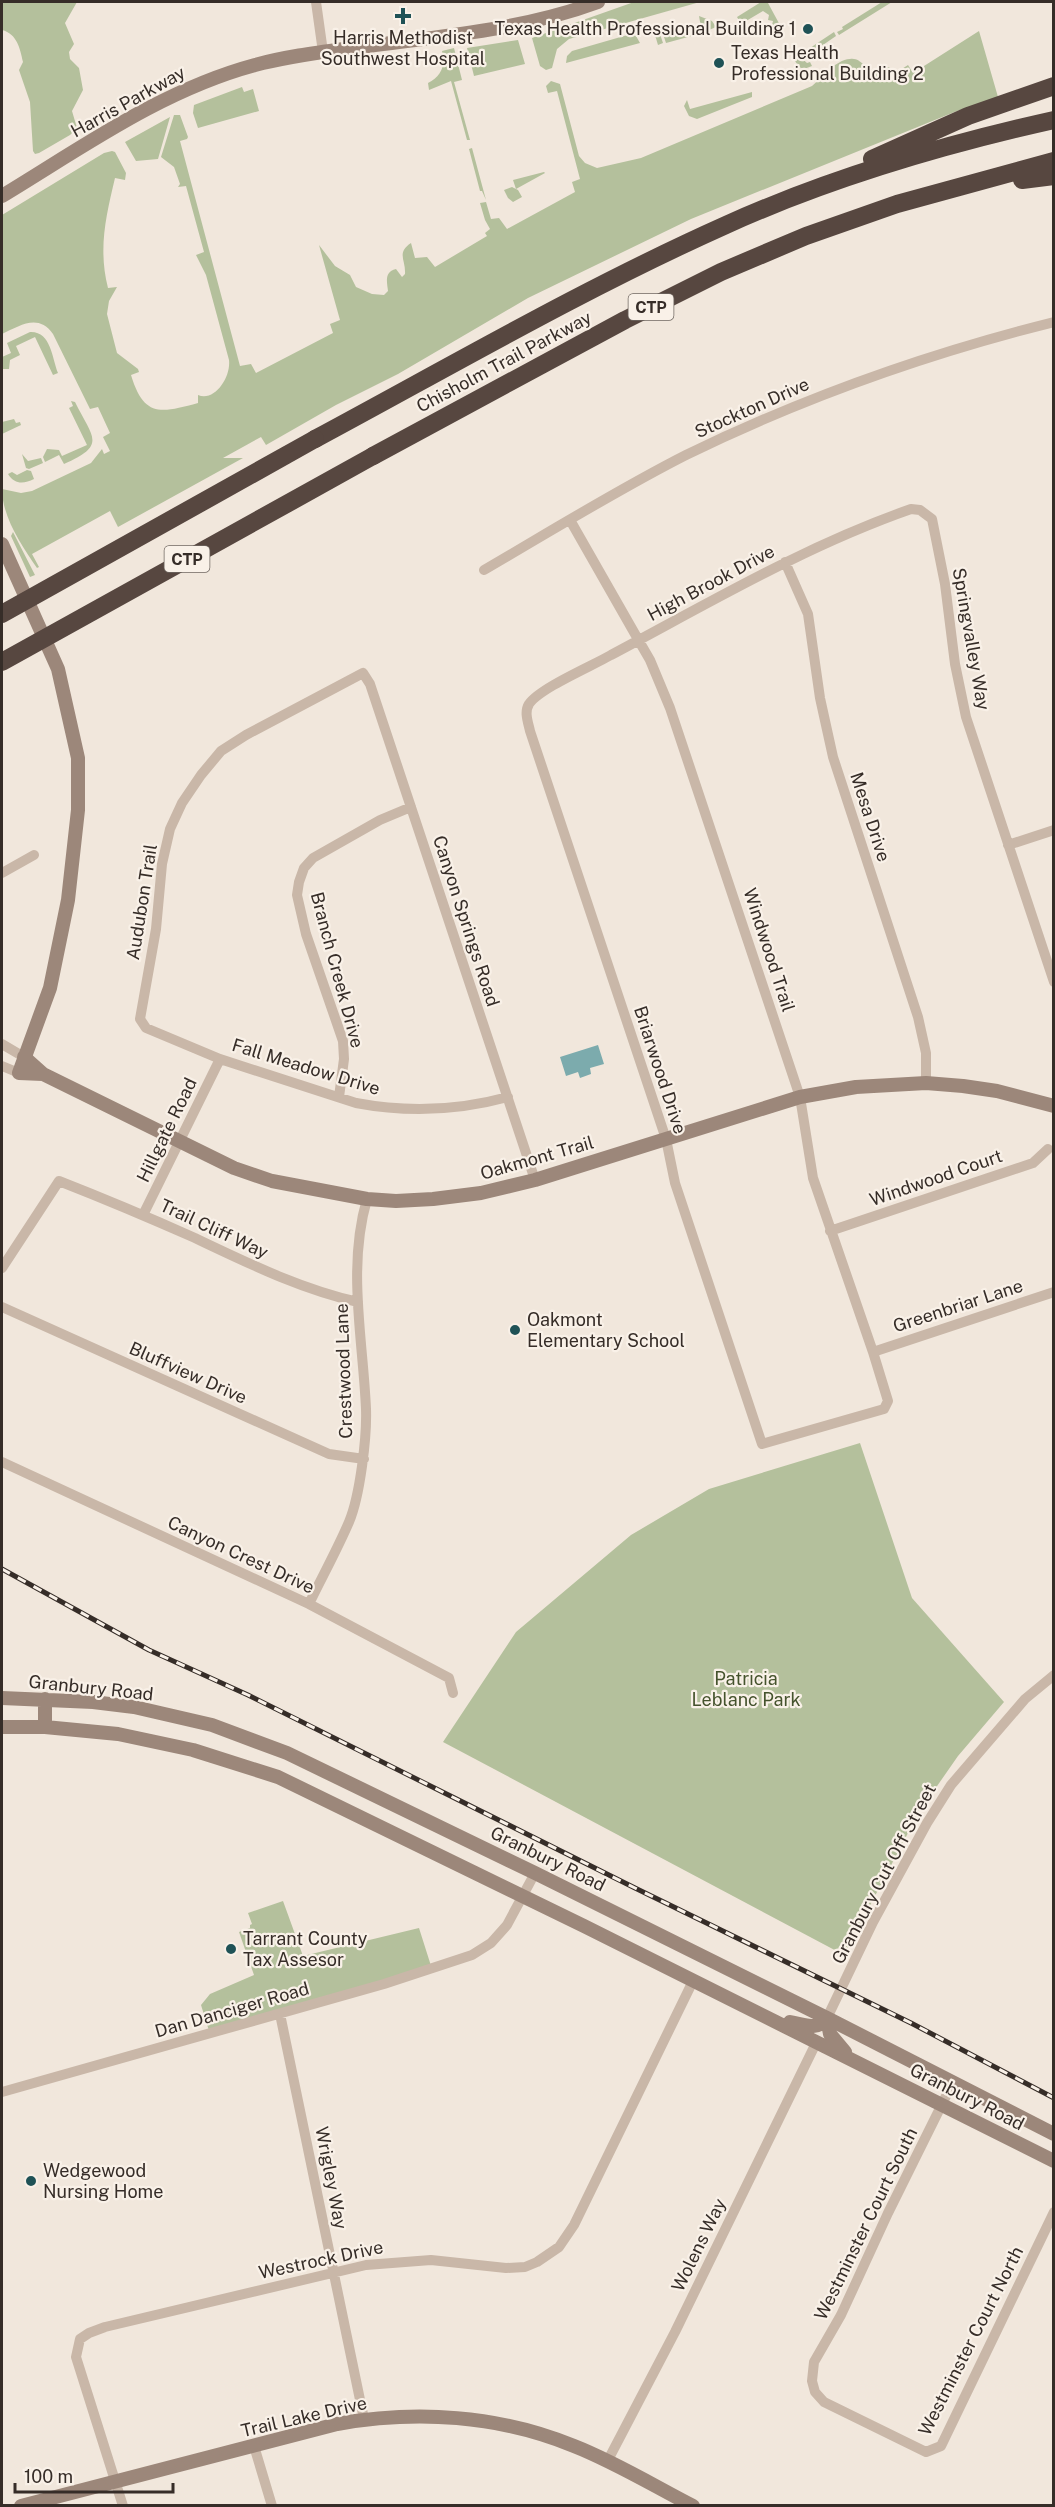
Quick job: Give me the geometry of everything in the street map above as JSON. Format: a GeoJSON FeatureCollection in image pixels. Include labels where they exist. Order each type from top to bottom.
{"type":"FeatureCollection","features":[{"type":"Feature","properties":{"kind":"highway"},"geometry":{"type":"LineString","coordinates":[[780,203],[968,116],[1053,86]]}},
{"type":"Feature","properties":{"kind":"highway","name":"Chisholm Trail Parkway"},"geometry":{"type":"LineString","coordinates":[[2,615],[315,439],[631,271],[727,224],[937,148],[1053,120]]}},
{"type":"Feature","properties":{"kind":"highway","name":"Chisholm Trail Parkway"},"geometry":{"type":"LineString","coordinates":[[2,662],[373,456],[625,320],[721,272],[834,225],[943,190],[1053,161]]}},
{"type":"Feature","properties":{"kind":"highway"},"geometry":{"type":"LineString","coordinates":[[943,190],[1053,176]]}},
{"type":"Feature","properties":{"kind":"street"},"geometry":{"type":"LineString","coordinates":[[316,2],[323,52]]}},
{"type":"Feature","properties":{"kind":"street","name":"Harris Parkway"},"geometry":{"type":"LineString","coordinates":[[2,196],[141,112],[183,90],[255,65],[323,52],[523,24],[568,13],[598,2]]}},
{"type":"Feature","properties":{"kind":"street","name":"Stockton Drive"},"geometry":{"type":"LineString","coordinates":[[484,570],[686,456],[833,390],[902,364],[1053,322]]}},
{"type":"Feature","properties":{"kind":"street","name":"High Brook Drive"},"geometry":{"type":"LineString","coordinates":[[528,706],[543,692],[785,562],[904,512],[920,510]]}},
{"type":"Feature","properties":{"kind":"street","name":"Springvalley Way"},"geometry":{"type":"LineString","coordinates":[[920,510],[932,519],[945,585],[960,690],[1053,982]]}},
{"type":"Feature","properties":{"kind":"street","name":"Windwood Trail"},"geometry":{"type":"LineString","coordinates":[[570,520],[650,660],[670,708],[800,1097],[810,1163],[830,1231],[888,1401],[884,1409]]}},
{"type":"Feature","properties":{"kind":"street"},"geometry":{"type":"LineString","coordinates":[[2,544],[58,669],[78,758],[78,810],[68,900],[50,988],[19,1073]]}},
{"type":"Feature","properties":{"kind":"street","name":"Mesa Drive"},"geometry":{"type":"LineString","coordinates":[[785,562],[808,614],[820,698],[833,757],[918,1017],[926,1053],[926,1083]]}},
{"type":"Feature","properties":{"kind":"street","name":"Canyon Springs Road"},"geometry":{"type":"LineString","coordinates":[[363,674],[370,684],[535,1180]]}},
{"type":"Feature","properties":{"kind":"street","name":"Audubon Trail"},"geometry":{"type":"LineString","coordinates":[[140,1019],[156,929],[162,864],[170,829],[182,803],[221,751],[246,735],[363,674]]}},
{"type":"Feature","properties":{"kind":"street","name":"Briarwood Drive"},"geometry":{"type":"LineString","coordinates":[[528,706],[526,715],[530,731],[666,1139],[675,1183],[762,1444],[884,1409]]}},
{"type":"Feature","properties":{"kind":"street","name":"Branch Creek Drive"},"geometry":{"type":"LineString","coordinates":[[339,1097],[344,1059],[343,1041],[306,934],[297,895],[299,882],[304,868],[313,858],[380,820],[411,807]]}},
{"type":"Feature","properties":{"kind":"street"},"geometry":{"type":"LineString","coordinates":[[1008,845],[1053,830]]}},
{"type":"Feature","properties":{"kind":"street"},"geometry":{"type":"LineString","coordinates":[[2,873],[34,855]]}},
{"type":"Feature","properties":{"kind":"street","name":"Fall Meadow Drive"},"geometry":{"type":"LineString","coordinates":[[140,1019],[146,1028],[220,1059],[339,1097],[375,1106],[418,1110],[464,1107],[508,1097]]}},
{"type":"Feature","properties":{"kind":"street","name":"Oakmont Trail"},"geometry":{"type":"LineString","coordinates":[[2,1044],[24,1057],[43,1074],[234,1168],[272,1181],[367,1199],[433,1199],[481,1193],[535,1180],[800,1097],[856,1087],[926,1083],[997,1091],[1053,1106]]}},
{"type":"Feature","properties":{"kind":"street","name":"Hillgate Road"},"geometry":{"type":"LineString","coordinates":[[143,1215],[182,1141],[220,1059]]}},
{"type":"Feature","properties":{"kind":"street","name":"Oakmont Trail"},"geometry":{"type":"LineString","coordinates":[[2,1066],[19,1073],[43,1074]]}},
{"type":"Feature","properties":{"kind":"street","name":"Windwood Court"},"geometry":{"type":"LineString","coordinates":[[830,1231],[1033,1162],[1048,1149]]}},
{"type":"Feature","properties":{"kind":"street","name":"Trail Cliff Way"},"geometry":{"type":"LineString","coordinates":[[2,1268],[59,1180],[291,1282],[322,1294],[358,1302]]}},
{"type":"Feature","properties":{"kind":"street","name":"Crestwood Lane"},"geometry":{"type":"LineString","coordinates":[[309,1604],[350,1519],[364,1459],[366,1411],[358,1302],[360,1231],[367,1199]]}},
{"type":"Feature","properties":{"kind":"street","name":"Greenbriar Lane"},"geometry":{"type":"LineString","coordinates":[[873,1352],[1053,1292]]}},
{"type":"Feature","properties":{"kind":"street","name":"Bluffview Drive"},"geometry":{"type":"LineString","coordinates":[[2,1307],[329,1454],[364,1459]]}},
{"type":"Feature","properties":{"kind":"street","name":"Canyon Crest Drive"},"geometry":{"type":"LineString","coordinates":[[2,1462],[309,1604],[449,1678],[453,1693]]}},
{"type":"Feature","properties":{"kind":"street","name":"Granbury Cut Off Street"},"geometry":{"type":"LineString","coordinates":[[827,2018],[873,1922],[927,1823],[951,1785],[1025,1699],[1053,1675]]}},
{"type":"Feature","properties":{"kind":"street","name":"Granbury Road"},"geometry":{"type":"LineString","coordinates":[[2,1698],[45,1699],[134,1707],[247,1737],[287,1753],[827,2018],[1053,2134]]}},
{"type":"Feature","properties":{"kind":"street"},"geometry":{"type":"LineString","coordinates":[[45,1699],[45,1727]]}},
{"type":"Feature","properties":{"kind":"street","name":"Granbury Road"},"geometry":{"type":"LineString","coordinates":[[2,1727],[45,1727],[118,1734],[162,1743],[278,1777],[817,2041],[1053,2161]]}},
{"type":"Feature","properties":{"kind":"street"},"geometry":{"type":"LineString","coordinates":[[278,1777],[287,1753]]}},
{"type":"Feature","properties":{"kind":"street","name":"Dan Danciger Road"},"geometry":{"type":"LineString","coordinates":[[2,2092],[384,1984],[472,1955],[491,1943],[507,1925],[535,1873]]}},
{"type":"Feature","properties":{"kind":"street","name":"Westrock Drive"},"geometry":{"type":"LineString","coordinates":[[115,2481],[76,2357],[80,2339],[105,2327],[366,2265],[406,2260],[431,2260],[506,2268],[525,2267],[537,2262],[559,2247],[574,2225],[693,1981]]}},
{"type":"Feature","properties":{"kind":"street","name":"Wrigley Way"},"geometry":{"type":"LineString","coordinates":[[280,2014],[364,2419]]}},
{"type":"Feature","properties":{"kind":"street"},"geometry":{"type":"LineString","coordinates":[[770,2018],[817,2026],[822,2025],[827,2018]]}},
{"type":"Feature","properties":{"kind":"street"},"geometry":{"type":"LineString","coordinates":[[827,2018],[830,2034],[855,2060]]}},
{"type":"Feature","properties":{"kind":"street","name":"Wolens Way"},"geometry":{"type":"LineString","coordinates":[[607,2462],[675,2332],[817,2041]]}},
{"type":"Feature","properties":{"kind":"street","name":"Westminster Court South"},"geometry":{"type":"LineString","coordinates":[[812,2382],[814,2362],[841,2315],[888,2213],[953,2082]]}},
{"type":"Feature","properties":{"kind":"street","name":"Westminster Court North"},"geometry":{"type":"LineString","coordinates":[[812,2382],[815,2392],[824,2402],[926,2452],[941,2446],[1053,2211]]}},
{"type":"Feature","properties":{"kind":"street","name":"Trail Lake Drive"},"geometry":{"type":"LineString","coordinates":[[21,2505],[364,2419],[450,2416],[536,2432],[575,2446],[693,2505]]}},
{"type":"Feature","properties":{"kind":"street"},"geometry":{"type":"LineString","coordinates":[[254,2446],[272,2505]]}},
{"type":"Feature","properties":{"kind":"street"},"geometry":{"type":"LineString","coordinates":[[115,2481],[123,2505]]}},
{"type":"Feature","properties":{"kind":"green space"},"geometry":{"type":"Polygon","coordinates":[[[2,2],[77,2],[65,23],[74,44],[69,52],[70,59],[79,68],[83,90],[72,111],[77,128],[70,135],[35,154],[30,102],[19,70],[23,62],[14,38],[2,30],[2,2]]]}},
{"type":"Feature","properties":{"kind":"green space"},"geometry":{"type":"Polygon","coordinates":[[[634,2],[700,2],[569,39],[557,49],[552,68],[546,70],[540,66],[532,38],[634,2]]]}},
{"type":"Feature","properties":{"kind":"green space"},"geometry":{"type":"Polygon","coordinates":[[[761,2],[770,2],[768,3],[781,27],[776,31],[772,25],[773,21],[768,20],[769,15],[763,11],[741,24],[737,17],[761,2]]]}},
{"type":"Feature","properties":{"kind":"green space"},"geometry":{"type":"Polygon","coordinates":[[[882,2],[892,2],[839,35],[837,32],[843,29],[842,27],[882,2]]]}},
{"type":"Feature","properties":{"kind":"green space"},"geometry":{"type":"Polygon","coordinates":[[[699,16],[712,21],[716,27],[702,33],[699,16]]]}},
{"type":"Feature","properties":{"kind":"green space"},"geometry":{"type":"Polygon","coordinates":[[[658,28],[663,43],[658,45],[655,35],[645,36],[648,30],[658,28]]]}},
{"type":"Feature","properties":{"kind":"green space"},"geometry":{"type":"Polygon","coordinates":[[[698,28],[699,34],[666,43],[664,37],[698,28]]]}},
{"type":"Feature","properties":{"kind":"green space"},"geometry":{"type":"Polygon","coordinates":[[[979,31],[998,97],[957,111],[691,219],[528,298],[398,374],[336,405],[266,445],[261,437],[223,458],[243,458],[118,527],[110,511],[32,554],[39,567],[37,568],[14,531],[5,510],[2,489],[21,493],[32,491],[91,463],[102,449],[104,454],[110,451],[103,437],[110,433],[98,407],[90,409],[53,334],[47,328],[41,324],[29,323],[2,334],[2,215],[104,153],[115,152],[126,173],[125,180],[115,178],[103,246],[108,288],[117,287],[109,301],[107,314],[117,353],[138,369],[139,372],[131,375],[136,389],[148,405],[156,409],[174,409],[198,403],[198,395],[210,395],[225,380],[229,360],[206,275],[196,255],[204,252],[186,186],[178,187],[180,184],[174,167],[161,157],[174,115],[180,115],[188,137],[180,141],[240,366],[251,364],[256,373],[333,333],[330,324],[340,320],[319,245],[335,266],[350,275],[356,287],[372,294],[384,295],[388,291],[387,278],[392,270],[396,269],[402,277],[405,274],[403,254],[411,243],[415,258],[427,257],[435,267],[487,236],[485,233],[490,229],[480,203],[486,202],[491,219],[499,218],[507,229],[575,192],[572,182],[580,179],[557,91],[548,93],[546,86],[551,81],[560,84],[579,156],[585,163],[597,168],[641,158],[812,86],[839,62],[855,59],[869,69],[880,70],[889,67],[894,74],[908,65],[913,73],[979,31]]]}},
{"type":"Feature","properties":{"kind":"green space"},"geometry":{"type":"Polygon","coordinates":[[[834,32],[836,36],[807,56],[801,54],[834,32]]]}},
{"type":"Feature","properties":{"kind":"green space"},"geometry":{"type":"Polygon","coordinates":[[[631,34],[636,36],[640,43],[566,63],[567,56],[572,51],[631,34]]]}},
{"type":"Feature","properties":{"kind":"green space"},"geometry":{"type":"Polygon","coordinates":[[[518,40],[525,64],[474,76],[467,48],[518,40]]]}},
{"type":"Feature","properties":{"kind":"green space"},"geometry":{"type":"Polygon","coordinates":[[[454,48],[462,80],[454,82],[470,140],[467,140],[451,81],[429,90],[428,83],[439,74],[443,66],[442,51],[454,48]]]}},
{"type":"Feature","properties":{"kind":"green space"},"geometry":{"type":"Polygon","coordinates":[[[799,56],[807,63],[810,62],[812,66],[804,69],[799,67],[793,58],[799,56]]]}},
{"type":"Feature","properties":{"kind":"green space"},"geometry":{"type":"Polygon","coordinates":[[[242,87],[244,92],[253,89],[259,111],[198,128],[193,113],[194,105],[242,87]]]}},
{"type":"Feature","properties":{"kind":"green space"},"geometry":{"type":"Polygon","coordinates":[[[752,92],[752,97],[697,119],[689,116],[684,106],[687,100],[690,109],[752,92]]]}},
{"type":"Feature","properties":{"kind":"green space"},"geometry":{"type":"Polygon","coordinates":[[[170,117],[158,159],[136,161],[125,142],[170,117]]]}},
{"type":"Feature","properties":{"kind":"green space"},"geometry":{"type":"Polygon","coordinates":[[[472,148],[486,200],[480,191],[469,149],[472,148]]]}},
{"type":"Feature","properties":{"kind":"green space"},"geometry":{"type":"Polygon","coordinates":[[[545,173],[516,189],[513,180],[545,173]]]}},
{"type":"Feature","properties":{"kind":"green space"},"geometry":{"type":"Polygon","coordinates":[[[512,187],[518,190],[522,197],[513,202],[504,190],[512,187]]]}},
{"type":"Feature","properties":{"kind":"green space"},"geometry":{"type":"Polygon","coordinates":[[[30,332],[37,333],[47,341],[58,373],[53,375],[35,337],[16,346],[20,355],[10,360],[9,369],[2,369],[2,357],[11,353],[7,343],[30,332]]]}},
{"type":"Feature","properties":{"kind":"green space"},"geometry":{"type":"Polygon","coordinates":[[[71,401],[75,402],[91,432],[91,445],[87,451],[64,464],[59,455],[45,462],[43,457],[47,449],[59,450],[62,456],[87,445],[69,408],[73,406],[71,401]]]}},
{"type":"Feature","properties":{"kind":"green space"},"geometry":{"type":"Polygon","coordinates":[[[14,419],[21,425],[2,434],[2,422],[14,419]]]}},
{"type":"Feature","properties":{"kind":"green space"},"geometry":{"type":"Polygon","coordinates":[[[22,454],[28,461],[41,458],[43,463],[29,469],[26,468],[22,454]]]}},
{"type":"Feature","properties":{"kind":"green space"},"geometry":{"type":"Polygon","coordinates":[[[27,470],[31,471],[34,479],[27,482],[17,482],[8,474],[12,472],[17,475],[27,470]]]}},
{"type":"Feature","properties":{"kind":"green space"},"geometry":{"type":"Polygon","coordinates":[[[13,532],[35,575],[30,577],[11,536],[13,532]]]}},
{"type":"Feature","properties":{"kind":"green space","name":"Patricia Leblanc Park"},"geometry":{"type":"Polygon","coordinates":[[[860,1443],[912,1598],[1004,1702],[958,1756],[919,1812],[844,1955],[443,1742],[516,1632],[631,1535],[709,1489],[860,1443]]]}},
{"type":"Feature","properties":{"kind":"green space"},"geometry":{"type":"Polygon","coordinates":[[[283,1901],[303,1956],[419,1928],[432,1969],[210,2034],[201,2005],[210,1994],[254,1975],[239,1932],[250,1928],[252,1924],[248,1913],[283,1901]]]}},
{"type":"Feature","properties":{"kind":"water"},"geometry":{"type":"Polygon","coordinates":[[[598,1045],[604,1064],[590,1068],[591,1074],[580,1078],[578,1072],[566,1076],[560,1057],[598,1045]]]}},
{"type":"Feature","properties":{"kind":"railway"},"geometry":{"type":"LineString","coordinates":[[2,1569],[149,1650],[248,1695],[911,2023],[1054,2098]]}},
{"type":"Feature","properties":{"kind":"place","name":"Harris Methodist Southwest Hospital"},"geometry":{"type":"Point","coordinates":[403,16]}},
{"type":"Feature","properties":{"kind":"place","name":"Texas Health Professional Building 1"},"geometry":{"type":"Point","coordinates":[808,29]}},
{"type":"Feature","properties":{"kind":"place","name":"Texas Health Professional Building 2"},"geometry":{"type":"Point","coordinates":[719,63]}},
{"type":"Feature","properties":{"kind":"place","name":"Oakmont Elementary School"},"geometry":{"type":"Point","coordinates":[515,1330]}},
{"type":"Feature","properties":{"kind":"place","name":"Tarrant County Tax Assesor"},"geometry":{"type":"Point","coordinates":[231,1949]}},
{"type":"Feature","properties":{"kind":"place","name":"Wedgewood Nursing Home"},"geometry":{"type":"Point","coordinates":[31,2181]}}]}
